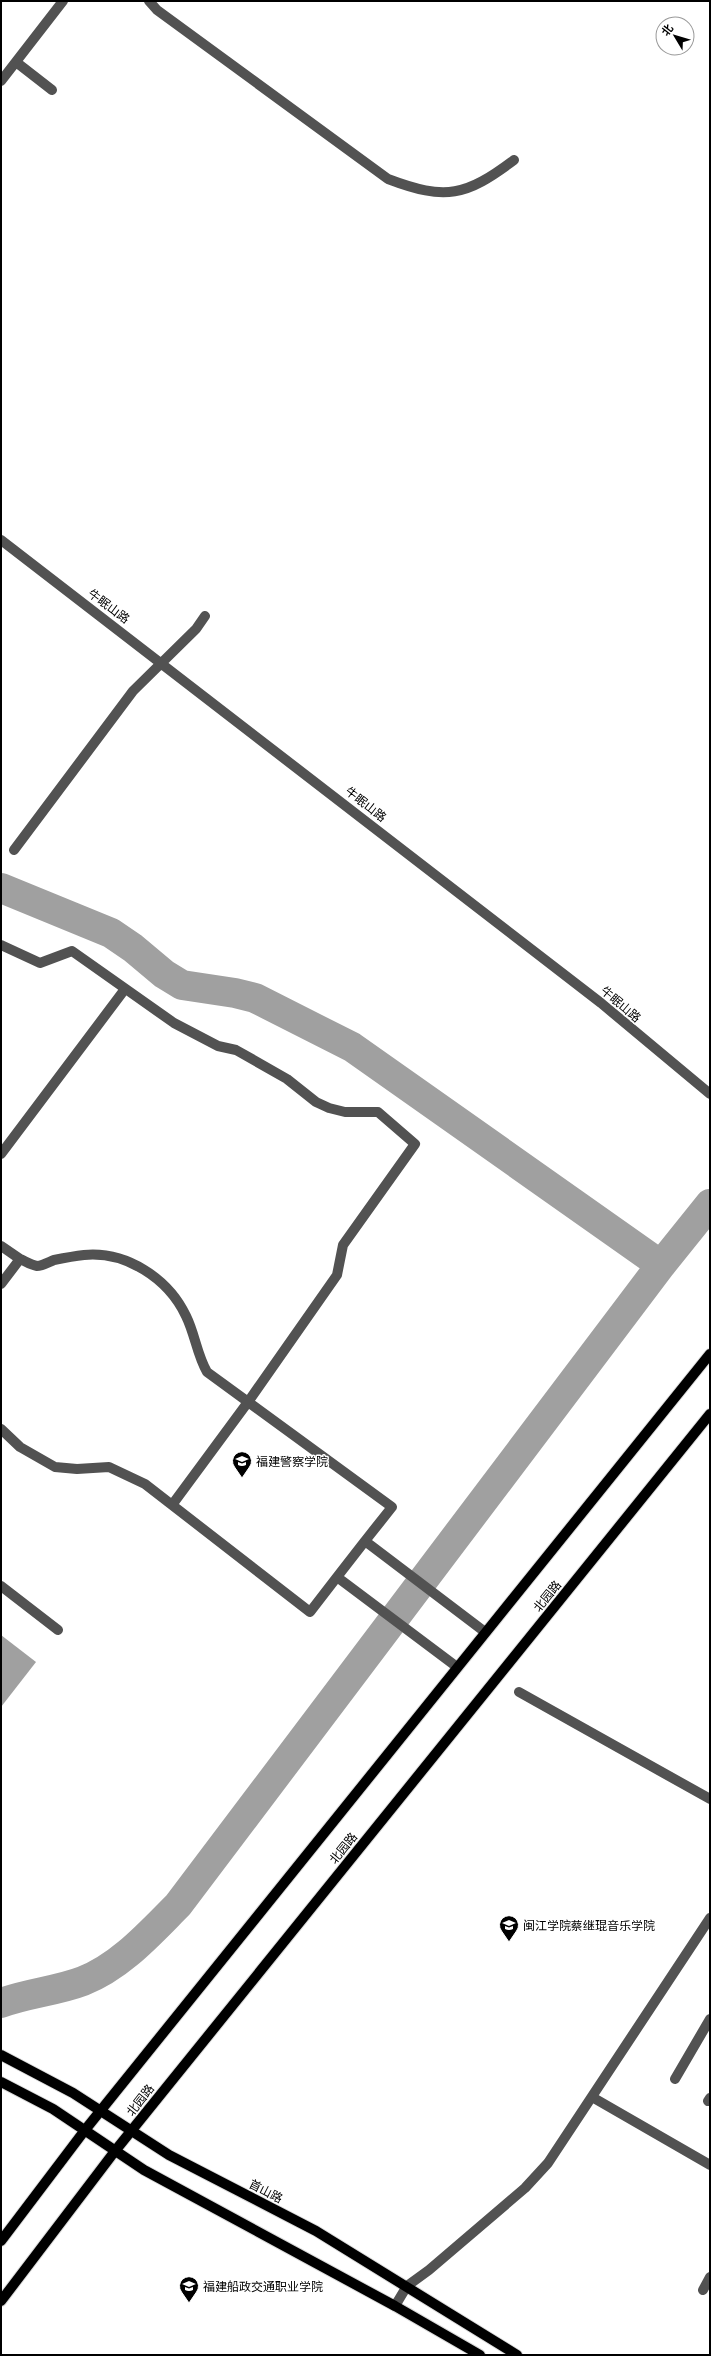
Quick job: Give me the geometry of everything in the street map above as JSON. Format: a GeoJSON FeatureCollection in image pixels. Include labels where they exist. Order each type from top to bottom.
{"type":"FeatureCollection","features":[{"type":"Feature","properties":{"kind":"main road","name":"北园路"},"geometry":{"type":"LineString","coordinates":[[1,2241],[85,2130],[710,1354]]}},
{"type":"Feature","properties":{"kind":"main road","name":"北园路"},"geometry":{"type":"LineString","coordinates":[[1,2301],[114,2151],[133,2130],[710,1414]]}},
{"type":"Feature","properties":{"kind":"main road","name":"首山路"},"geometry":{"type":"LineString","coordinates":[[1,2055],[73,2093],[100,2112],[133,2130],[169,2155],[316,2231],[517,2355]]}},
{"type":"Feature","properties":{"kind":"main road"},"geometry":{"type":"LineString","coordinates":[[1,2082],[53,2109],[144,2170],[395,2306],[480,2355]]}},
{"type":"Feature","properties":{"kind":"street"},"geometry":{"type":"LineString","coordinates":[[1,81],[63,1]]}},
{"type":"Feature","properties":{"kind":"street"},"geometry":{"type":"LineString","coordinates":[[149,1],[157,10],[388,179],[429,190],[458,192],[472,187],[514,160]]}},
{"type":"Feature","properties":{"kind":"street"},"geometry":{"type":"LineString","coordinates":[[16,62],[52,90]]}},
{"type":"Feature","properties":{"kind":"street","name":"牛眠山路"},"geometry":{"type":"LineString","coordinates":[[1,540],[162,662],[600,1003],[710,1094]]}},
{"type":"Feature","properties":{"kind":"street"},"geometry":{"type":"LineString","coordinates":[[14,850],[133,691],[196,629],[206,616]]}},
{"type":"Feature","properties":{"kind":"street"},"geometry":{"type":"LineString","coordinates":[[1,945],[40,963],[72,951],[174,1023],[218,1046],[236,1050],[287,1080],[316,1102],[329,1108],[346,1112],[378,1112],[416,1144],[343,1245],[337,1275],[248,1402],[172,1504]]}},
{"type":"Feature","properties":{"kind":"street"},"geometry":{"type":"LineString","coordinates":[[1,1154],[125,989]]}},
{"type":"Feature","properties":{"kind":"street"},"geometry":{"type":"LineString","coordinates":[[1,1246],[20,1259],[37,1266],[55,1260],[99,1255],[142,1267],[162,1285],[182,1308],[198,1344],[202,1363],[207,1372],[392,1507],[310,1612],[145,1484],[109,1467],[77,1469],[55,1467],[20,1447],[1,1429]]}},
{"type":"Feature","properties":{"kind":"street"},"geometry":{"type":"LineString","coordinates":[[1,1284],[20,1259]]}},
{"type":"Feature","properties":{"kind":"street"},"geometry":{"type":"LineString","coordinates":[[365,1541],[485,1632]]}},
{"type":"Feature","properties":{"kind":"street"},"geometry":{"type":"LineString","coordinates":[[337,1577],[457,1667]]}},
{"type":"Feature","properties":{"kind":"street"},"geometry":{"type":"LineString","coordinates":[[1,1586],[58,1630]]}},
{"type":"Feature","properties":{"kind":"street"},"geometry":{"type":"LineString","coordinates":[[519,1692],[710,1799]]}},
{"type":"Feature","properties":{"kind":"street"},"geometry":{"type":"LineString","coordinates":[[395,2306],[407,2286],[428,2270],[536,2177],[548,2163],[707,1930],[710,1918]]}},
{"type":"Feature","properties":{"kind":"street"},"geometry":{"type":"LineString","coordinates":[[675,2079],[710,2019]]}},
{"type":"Feature","properties":{"kind":"street"},"geometry":{"type":"LineString","coordinates":[[592,2097],[710,2165]]}},
{"type":"Feature","properties":{"kind":"street"},"geometry":{"type":"LineString","coordinates":[[703,2290],[710,2277]]}},
{"type":"Feature","properties":{"kind":"shaded area"},"geometry":{"type":"Polygon","coordinates":[[[1,1635],[36,1662],[1,1707],[1,1635]]]}},
{"type":"Feature","properties":{"kind":"waterway"},"geometry":{"type":"LineString","coordinates":[[1,888],[111,933],[133,948],[164,974],[182,985],[235,993],[255,998],[352,1047],[661,1265]]}},
{"type":"Feature","properties":{"kind":"waterway"},"geometry":{"type":"LineString","coordinates":[[1,2003],[53,1990],[97,1975],[110,1967],[134,1948],[178,1905],[661,1265],[710,1204]]}},
{"type":"Feature","properties":{"kind":"place","name":"福建警察学院"},"geometry":{"type":"Point","coordinates":[242,1478]}},
{"type":"Feature","properties":{"kind":"place","name":"闽江学院蔡继琨音乐学院"},"geometry":{"type":"Point","coordinates":[509,1942]}},
{"type":"Feature","properties":{"kind":"place","name":"福建船政交通职业学院"},"geometry":{"type":"Point","coordinates":[189,2303]}}]}
